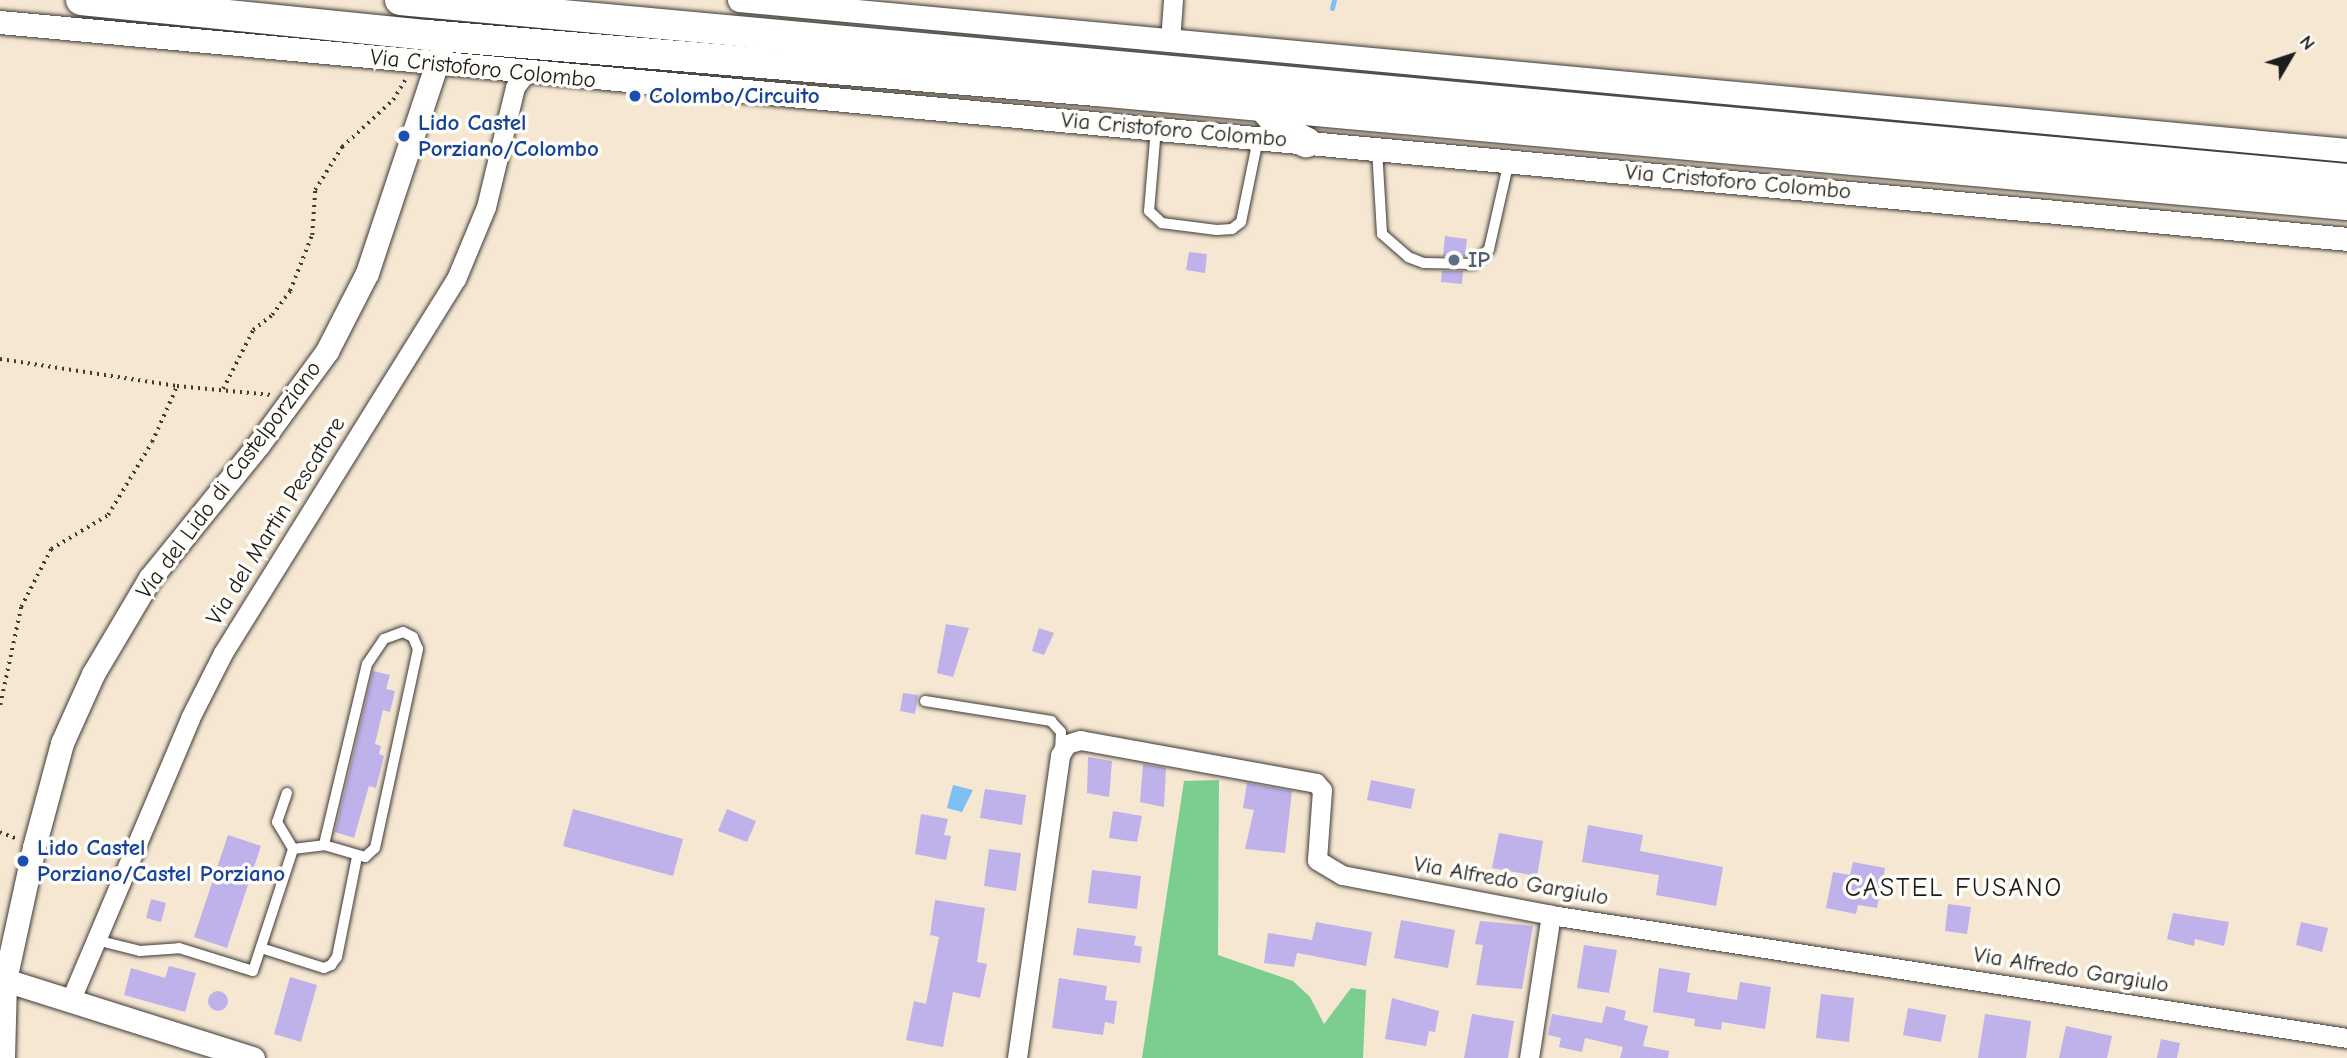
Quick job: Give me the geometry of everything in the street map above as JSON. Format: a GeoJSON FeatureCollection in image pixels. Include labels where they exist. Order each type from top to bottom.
{"type":"FeatureCollection","features":[{"type":"Feature","properties":{"kind":"main road","name":"Via Cristoforo Colombo"},"geometry":{"type":"LineString","coordinates":[[81,0],[446,37],[1263,106],[2347,205]]}},
{"type":"Feature","properties":{"kind":"main road"},"geometry":{"type":"LineString","coordinates":[[400,0],[461,3],[2347,179]]}},
{"type":"Feature","properties":{"kind":"main road"},"geometry":{"type":"LineString","coordinates":[[1263,106],[1284,131],[1306,142]]}},
{"type":"Feature","properties":{"kind":"street"},"geometry":{"type":"LineString","coordinates":[[739,0],[2347,150]]}},
{"type":"Feature","properties":{"kind":"street"},"geometry":{"type":"LineString","coordinates":[[1170,41],[1173,0]]}},
{"type":"Feature","properties":{"kind":"street","name":"Via del Lido di Castelporziano"},"geometry":{"type":"LineString","coordinates":[[3,1058],[5,980],[34,847],[62,743],[93,674],[150,578],[294,399],[327,351],[367,273],[435,66],[461,3]]}},
{"type":"Feature","properties":{"kind":"street"},"geometry":{"type":"LineString","coordinates":[[905,16],[933,49]]}},
{"type":"Feature","properties":{"kind":"street","name":"Via Cristoforo Colombo"},"geometry":{"type":"LineString","coordinates":[[0,22],[435,66],[1156,127],[2347,239]]}},
{"type":"Feature","properties":{"kind":"street","name":"Via del Martin Pescatore"},"geometry":{"type":"LineString","coordinates":[[71,999],[190,718],[223,653],[456,279],[486,206],[515,87],[525,74]]}},
{"type":"Feature","properties":{"kind":"street","name":"Via Alfredo Gargiulo"},"geometry":{"type":"LineString","coordinates":[[1060,754],[1067,744],[1080,740],[1316,783],[1321,790],[1315,849],[1326,869],[1550,915],[2347,1038]]}},
{"type":"Feature","properties":{"kind":"street"},"geometry":{"type":"LineString","coordinates":[[1017,1058],[1060,754]]}},
{"type":"Feature","properties":{"kind":"street"},"geometry":{"type":"LineString","coordinates":[[1529,1058],[1550,915]]}},
{"type":"Feature","properties":{"kind":"street"},"geometry":{"type":"LineString","coordinates":[[5,980],[253,1058]]}},
{"type":"Feature","properties":{"kind":"lane"},"geometry":{"type":"LineString","coordinates":[[1156,127],[1149,211],[1162,223],[1217,230],[1232,229],[1241,222],[1258,138]]}},
{"type":"Feature","properties":{"kind":"lane"},"geometry":{"type":"LineString","coordinates":[[1377,149],[1382,234],[1408,257],[1424,263],[1473,264],[1489,249],[1509,160]]}},
{"type":"Feature","properties":{"kind":"lane"},"geometry":{"type":"LineString","coordinates":[[293,849],[324,845],[357,857],[365,857],[375,848],[418,649],[413,637],[403,632],[384,639],[367,664],[324,845]]}},
{"type":"Feature","properties":{"kind":"lane"},"geometry":{"type":"LineString","coordinates":[[925,702],[1051,721],[1061,732],[1060,754]]}},
{"type":"Feature","properties":{"kind":"lane"},"geometry":{"type":"LineString","coordinates":[[98,935],[141,951],[179,948],[253,971],[293,849],[278,822],[287,793]]}},
{"type":"Feature","properties":{"kind":"lane"},"geometry":{"type":"LineString","coordinates":[[261,948],[324,968],[331,965],[337,957],[357,857]]}},
{"type":"Feature","properties":{"kind":"path"},"geometry":{"type":"LineString","coordinates":[[223,388],[253,330],[272,315],[290,291],[312,235],[315,190],[342,147],[393,100],[408,74]]}},
{"type":"Feature","properties":{"kind":"path"},"geometry":{"type":"LineString","coordinates":[[0,359],[177,386],[223,388],[294,399]]}},
{"type":"Feature","properties":{"kind":"path"},"geometry":{"type":"LineString","coordinates":[[0,705],[22,607],[51,549],[108,515],[152,442],[177,386]]}},
{"type":"Feature","properties":{"kind":"green space"},"geometry":{"type":"Polygon","coordinates":[[[1219,780],[1218,955],[1293,981],[1310,997],[1324,1024],[1351,988],[1366,990],[1363,1058],[1142,1058],[1184,781],[1219,780]]]}},
{"type":"Feature","properties":{"kind":"water"},"geometry":{"type":"Polygon","coordinates":[[[953,785],[973,790],[962,812],[947,808],[953,785]]]}},
{"type":"Feature","properties":{"kind":"building"},"geometry":{"type":"Polygon","coordinates":[[[1445,236],[1467,239],[1465,256],[1443,256],[1445,236]]]}},
{"type":"Feature","properties":{"kind":"building"},"geometry":{"type":"Polygon","coordinates":[[[1189,252],[1207,254],[1205,273],[1186,270],[1189,252]]]}},
{"type":"Feature","properties":{"kind":"building"},"geometry":{"type":"Polygon","coordinates":[[[1442,271],[1463,271],[1462,284],[1441,282],[1442,271]]]}},
{"type":"Feature","properties":{"kind":"building"},"geometry":{"type":"Polygon","coordinates":[[[946,624],[969,628],[953,677],[937,673],[946,624]]]}},
{"type":"Feature","properties":{"kind":"building"},"geometry":{"type":"Polygon","coordinates":[[[1039,628],[1054,633],[1044,655],[1032,651],[1039,628]]]}},
{"type":"Feature","properties":{"kind":"building"},"geometry":{"type":"Polygon","coordinates":[[[373,671],[390,675],[386,689],[395,691],[390,712],[383,710],[375,744],[381,746],[379,754],[384,756],[376,788],[369,786],[354,838],[335,832],[373,671]]]}},
{"type":"Feature","properties":{"kind":"building"},"geometry":{"type":"Polygon","coordinates":[[[903,693],[918,695],[915,714],[900,711],[903,693]]]}},
{"type":"Feature","properties":{"kind":"building"},"geometry":{"type":"Polygon","coordinates":[[[1088,757],[1112,761],[1109,797],[1087,793],[1088,757]]]}},
{"type":"Feature","properties":{"kind":"building"},"geometry":{"type":"Polygon","coordinates":[[[1143,764],[1166,768],[1164,807],[1140,802],[1143,764]]]}},
{"type":"Feature","properties":{"kind":"building"},"geometry":{"type":"Polygon","coordinates":[[[1371,780],[1415,789],[1411,809],[1367,800],[1371,780]]]}},
{"type":"Feature","properties":{"kind":"building"},"geometry":{"type":"Polygon","coordinates":[[[1247,783],[1292,791],[1285,853],[1245,849],[1254,810],[1243,808],[1247,783]]]}},
{"type":"Feature","properties":{"kind":"building"},"geometry":{"type":"Polygon","coordinates":[[[985,789],[1026,795],[1022,825],[980,818],[985,789]]]}},
{"type":"Feature","properties":{"kind":"building"},"geometry":{"type":"Polygon","coordinates":[[[573,809],[683,839],[673,876],[563,846],[573,809]]]}},
{"type":"Feature","properties":{"kind":"building"},"geometry":{"type":"Polygon","coordinates":[[[727,809],[756,821],[747,842],[718,831],[727,809]]]}},
{"type":"Feature","properties":{"kind":"building"},"geometry":{"type":"Polygon","coordinates":[[[1113,811],[1142,816],[1137,842],[1109,838],[1113,811]]]}},
{"type":"Feature","properties":{"kind":"building"},"geometry":{"type":"Polygon","coordinates":[[[921,814],[948,819],[944,835],[951,836],[946,860],[915,854],[921,814]]]}},
{"type":"Feature","properties":{"kind":"building"},"geometry":{"type":"Polygon","coordinates":[[[1588,825],[1643,835],[1640,851],[1723,867],[1716,906],[1656,895],[1659,875],[1582,862],[1588,825]]]}},
{"type":"Feature","properties":{"kind":"building"},"geometry":{"type":"Polygon","coordinates":[[[1499,833],[1543,841],[1537,876],[1492,868],[1499,833]]]}},
{"type":"Feature","properties":{"kind":"building"},"geometry":{"type":"Polygon","coordinates":[[[228,835],[261,846],[227,948],[194,937],[228,835]]]}},
{"type":"Feature","properties":{"kind":"building"},"geometry":{"type":"Polygon","coordinates":[[[989,849],[1021,853],[1016,891],[984,886],[989,849]]]}},
{"type":"Feature","properties":{"kind":"building"},"geometry":{"type":"Polygon","coordinates":[[[1853,862],[1885,868],[1877,908],[1858,905],[1856,914],[1826,908],[1833,872],[1850,875],[1853,862]]]}},
{"type":"Feature","properties":{"kind":"building"},"geometry":{"type":"Polygon","coordinates":[[[1092,870],[1141,876],[1137,909],[1088,903],[1092,870]]]}},
{"type":"Feature","properties":{"kind":"building"},"geometry":{"type":"Polygon","coordinates":[[[151,899],[166,903],[161,922],[146,918],[151,899]]]}},
{"type":"Feature","properties":{"kind":"building"},"geometry":{"type":"Polygon","coordinates":[[[935,900],[985,908],[977,962],[987,964],[980,998],[953,992],[943,1047],[906,1040],[914,1001],[926,1004],[939,937],[930,935],[935,900]]]}},
{"type":"Feature","properties":{"kind":"building"},"geometry":{"type":"Polygon","coordinates":[[[1948,904],[1971,907],[1967,934],[1945,931],[1948,904]]]}},
{"type":"Feature","properties":{"kind":"building"},"geometry":{"type":"Polygon","coordinates":[[[2173,913],[2229,922],[2224,946],[2195,939],[2194,946],[2167,939],[2173,913]]]}},
{"type":"Feature","properties":{"kind":"building"},"geometry":{"type":"Polygon","coordinates":[[[1401,920],[1455,930],[1448,968],[1394,958],[1401,920]]]}},
{"type":"Feature","properties":{"kind":"building"},"geometry":{"type":"Polygon","coordinates":[[[1480,921],[1533,926],[1522,989],[1476,985],[1483,945],[1475,944],[1480,921]]]}},
{"type":"Feature","properties":{"kind":"building"},"geometry":{"type":"Polygon","coordinates":[[[1316,922],[1372,932],[1366,966],[1297,953],[1294,967],[1264,963],[1268,933],[1312,940],[1316,922]]]}},
{"type":"Feature","properties":{"kind":"building"},"geometry":{"type":"Polygon","coordinates":[[[2301,922],[2328,928],[2322,952],[2296,945],[2301,922]]]}},
{"type":"Feature","properties":{"kind":"building"},"geometry":{"type":"Polygon","coordinates":[[[1077,928],[1136,936],[1134,945],[1142,947],[1140,963],[1073,955],[1077,928]]]}},
{"type":"Feature","properties":{"kind":"building"},"geometry":{"type":"Polygon","coordinates":[[[1584,945],[1617,950],[1609,993],[1577,988],[1584,945]]]}},
{"type":"Feature","properties":{"kind":"building"},"geometry":{"type":"Polygon","coordinates":[[[169,966],[196,973],[185,1012],[124,995],[131,968],[165,978],[169,966]]]}},
{"type":"Feature","properties":{"kind":"building"},"geometry":{"type":"Polygon","coordinates":[[[1659,968],[1690,973],[1687,992],[1737,1000],[1740,982],[1771,987],[1765,1029],[1722,1022],[1721,1030],[1694,1026],[1695,1019],[1653,1012],[1659,968]]]}},
{"type":"Feature","properties":{"kind":"building"},"geometry":{"type":"Polygon","coordinates":[[[290,977],[317,985],[301,1042],[274,1034],[290,977]]]}},
{"type":"Feature","properties":{"kind":"building"},"geometry":{"type":"Polygon","coordinates":[[[1059,978],[1107,986],[1105,1000],[1117,1001],[1114,1024],[1105,1022],[1103,1035],[1052,1028],[1059,978]]]}},
{"type":"Feature","properties":{"kind":"building"},"geometry":{"type":"Polygon","coordinates":[[[218,991],[225,994],[228,1001],[225,1008],[218,1011],[211,1008],[208,1001],[211,994],[218,991]]]}},
{"type":"Feature","properties":{"kind":"building"},"geometry":{"type":"Polygon","coordinates":[[[1821,994],[1854,998],[1849,1042],[1816,1038],[1821,994]]]}},
{"type":"Feature","properties":{"kind":"building"},"geometry":{"type":"Polygon","coordinates":[[[1392,998],[1439,1011],[1435,1032],[1429,1031],[1426,1046],[1385,1039],[1392,998]]]}},
{"type":"Feature","properties":{"kind":"building"},"geometry":{"type":"Polygon","coordinates":[[[1606,1006],[1626,1011],[1624,1020],[1648,1026],[1643,1046],[1669,1051],[1668,1058],[1620,1058],[1623,1047],[1585,1038],[1582,1052],[1559,1047],[1561,1038],[1548,1035],[1552,1014],[1602,1023],[1606,1006]]]}},
{"type":"Feature","properties":{"kind":"building"},"geometry":{"type":"Polygon","coordinates":[[[1908,1008],[1946,1015],[1941,1042],[1903,1035],[1908,1008]]]}},
{"type":"Feature","properties":{"kind":"building"},"geometry":{"type":"Polygon","coordinates":[[[1472,1014],[1514,1021],[1508,1058],[1464,1058],[1472,1014]]]}},
{"type":"Feature","properties":{"kind":"building"},"geometry":{"type":"Polygon","coordinates":[[[1985,1014],[2031,1021],[2026,1058],[1978,1058],[1985,1014]]]}},
{"type":"Feature","properties":{"kind":"building"},"geometry":{"type":"Polygon","coordinates":[[[2066,1026],[2112,1036],[2107,1058],[2059,1058],[2066,1026]]]}},
{"type":"Feature","properties":{"kind":"building"},"geometry":{"type":"Polygon","coordinates":[[[2161,1039],[2180,1043],[2177,1058],[2157,1058],[2161,1039]]]}},
{"type":"Feature","properties":{"kind":"waterway"},"geometry":{"type":"LineString","coordinates":[[1332,8],[1334,0]]}},
{"type":"Feature","properties":{"kind":"place","name":"Colombo/Circuito"},"geometry":{"type":"Point","coordinates":[635,96]}},
{"type":"Feature","properties":{"kind":"place","name":"Lido Castel Porziano/Colombo"},"geometry":{"type":"Point","coordinates":[404,136]}},
{"type":"Feature","properties":{"kind":"place","name":"IP"},"geometry":{"type":"Point","coordinates":[1454,260]}},
{"type":"Feature","properties":{"kind":"place","name":"Lido Castel Porziano/Castel Porziano"},"geometry":{"type":"Point","coordinates":[23,861]}},
{"type":"Feature","properties":{"kind":"district","name":"CASTEL FUSANO"},"geometry":{"type":"Point","coordinates":[1954,889]}}]}
